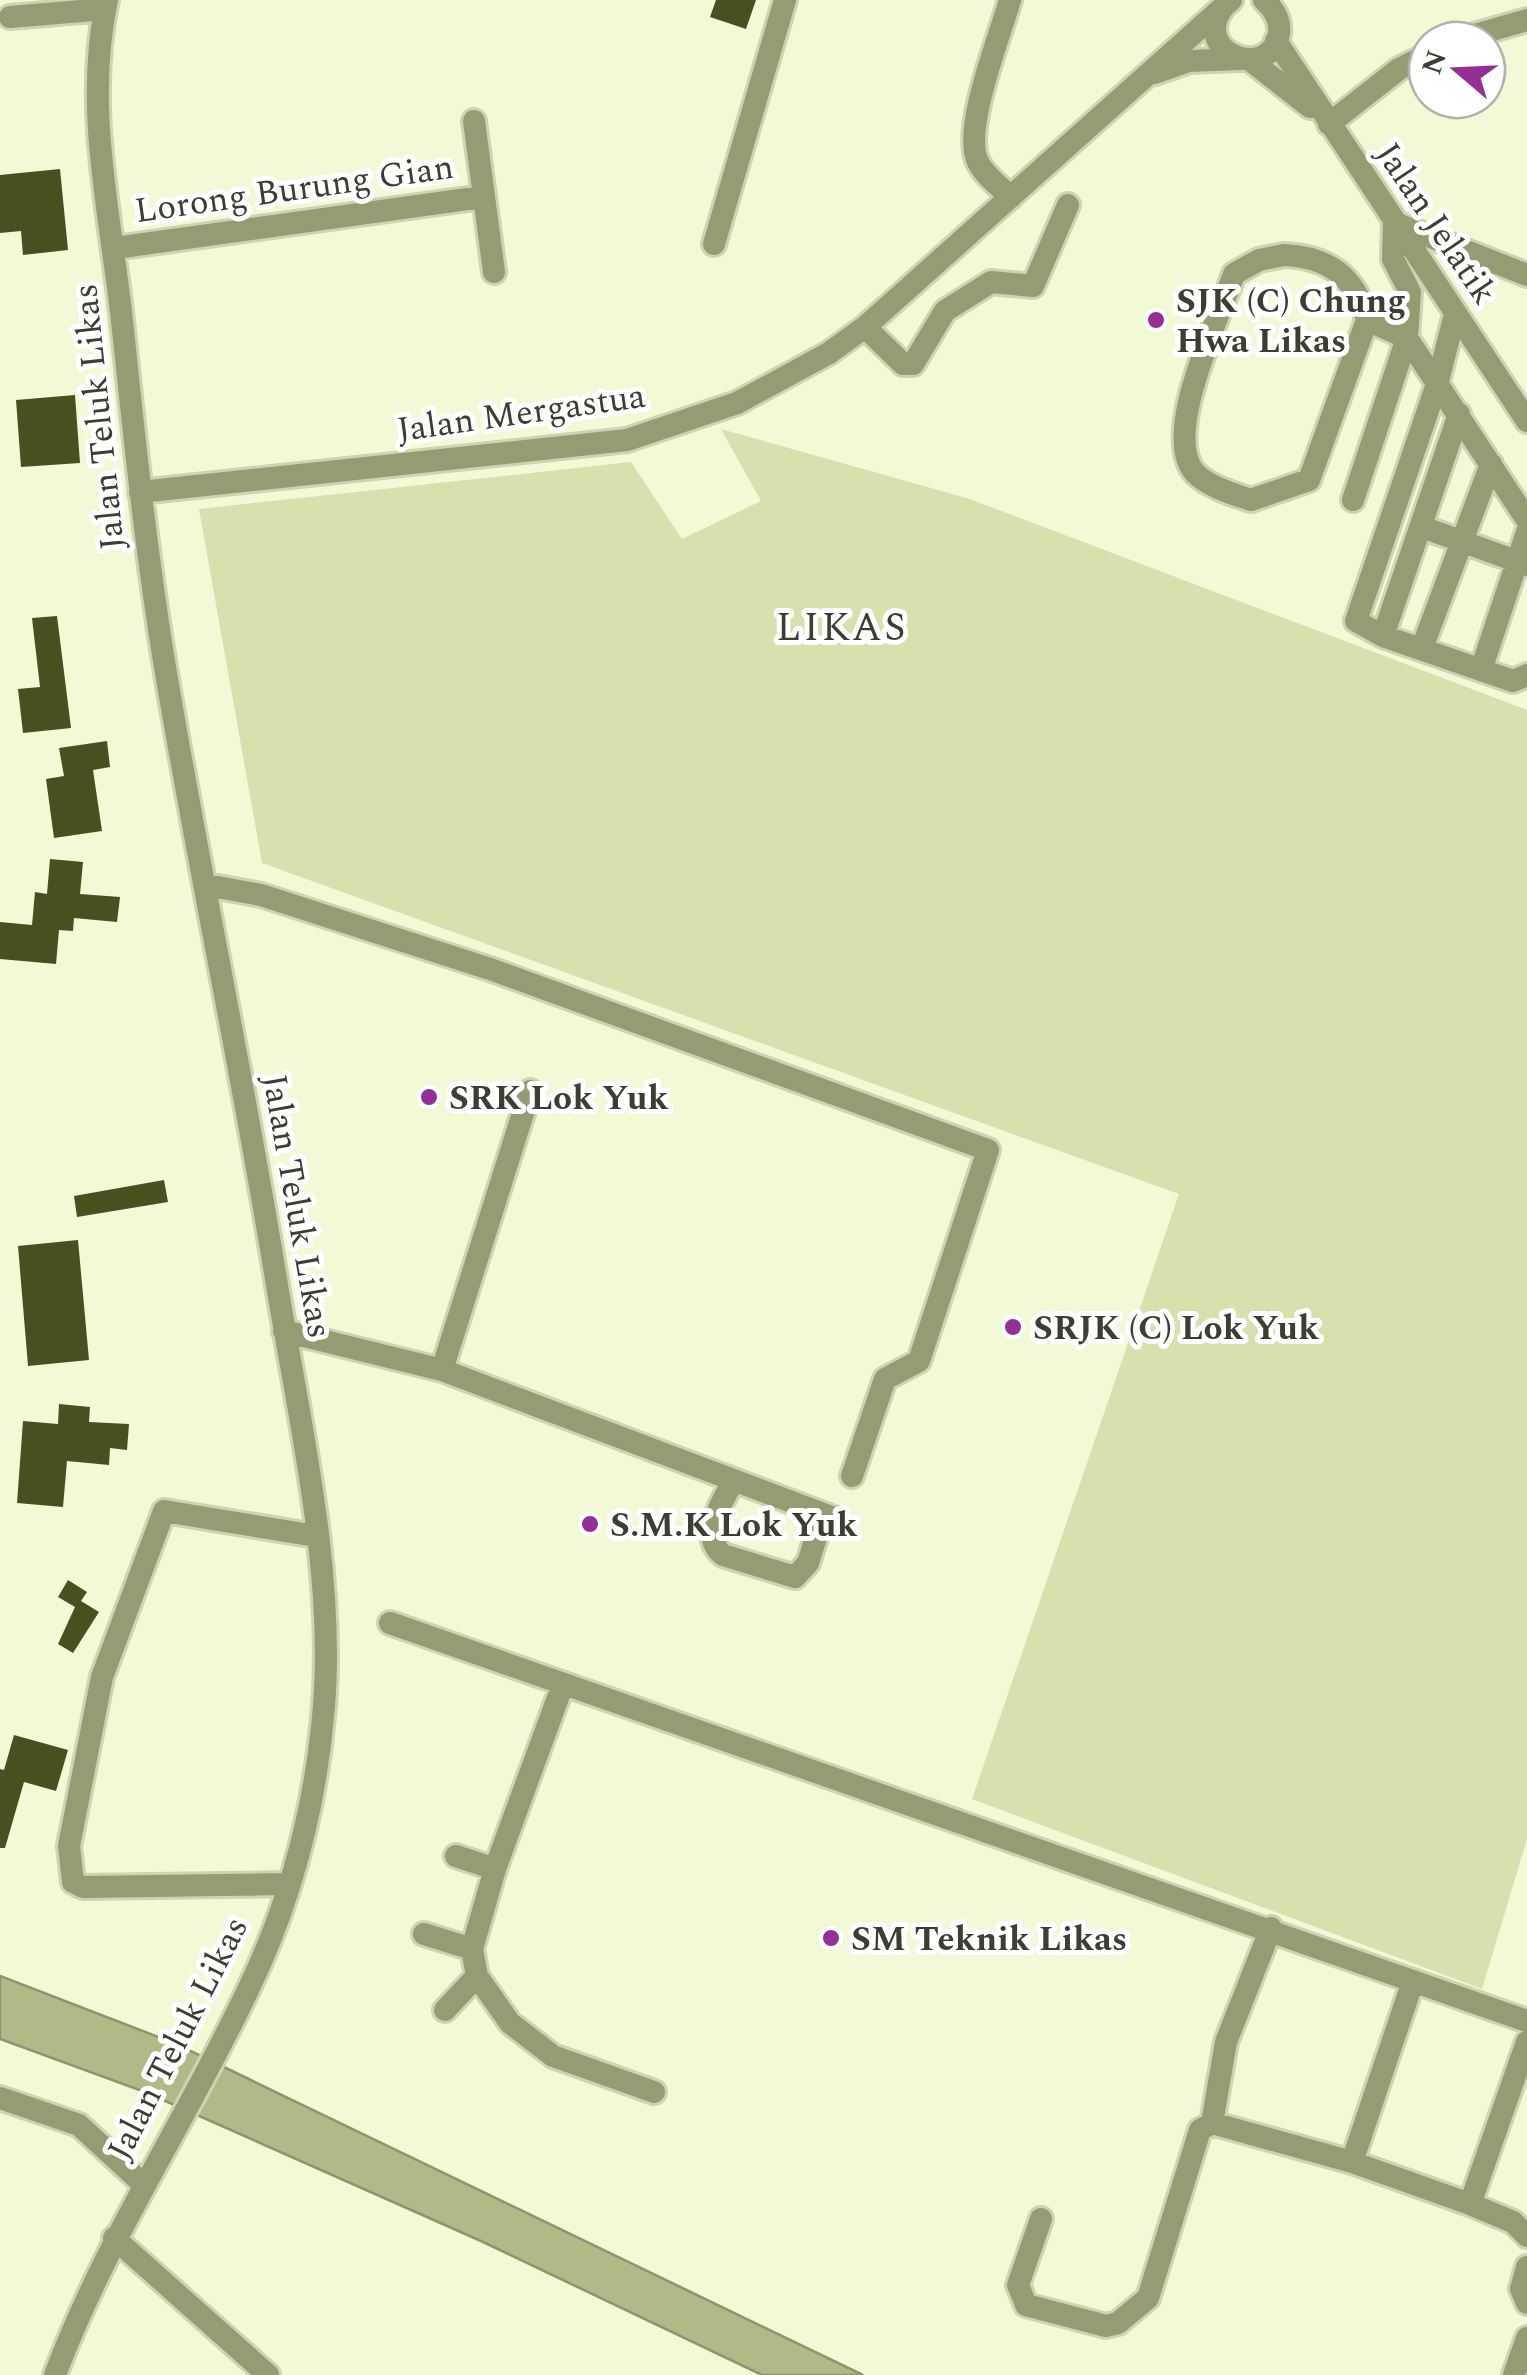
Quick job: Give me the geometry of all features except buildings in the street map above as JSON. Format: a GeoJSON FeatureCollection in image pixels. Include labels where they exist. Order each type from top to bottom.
{"type":"FeatureCollection","features":[{"type":"Feature","properties":{"kind":"street"},"geometry":{"type":"LineString","coordinates":[[714,244],[784,0]]}},
{"type":"Feature","properties":{"kind":"street"},"geometry":{"type":"LineString","coordinates":[[1010,0],[976,124],[974,150],[984,171],[1010,197]]}},
{"type":"Feature","properties":{"kind":"street","name":"Jalan Jelatik"},"geometry":{"type":"LineString","coordinates":[[1264,0],[1272,7],[1278,33],[1326,118],[1527,422]]}},
{"type":"Feature","properties":{"kind":"street"},"geometry":{"type":"LineString","coordinates":[[1230,1],[1216,20],[1218,40],[1245,59],[1262,56],[1278,33],[1288,0]]}},
{"type":"Feature","properties":{"kind":"street","name":"Jalan Mergastua"},"geometry":{"type":"LineString","coordinates":[[140,492],[627,440],[737,403],[829,352],[865,327],[1230,1]]}},
{"type":"Feature","properties":{"kind":"street"},"geometry":{"type":"LineString","coordinates":[[10,16],[106,4]]}},
{"type":"Feature","properties":{"kind":"street","name":"Jalan Teluk Likas"},"geometry":{"type":"LineString","coordinates":[[55,2375],[84,2298],[114,2238],[248,1993],[311,1812],[325,1699],[322,1583],[316,1536],[284,1331],[166,672],[140,492],[115,248],[97,126],[106,4]]}},
{"type":"Feature","properties":{"kind":"street","name":"Jalan Mergastua"},"geometry":{"type":"LineString","coordinates":[[1151,74],[1189,62],[1245,59]]}},
{"type":"Feature","properties":{"kind":"street","name":"Jalan Jelatik"},"geometry":{"type":"LineString","coordinates":[[1245,59],[1326,118]]}},
{"type":"Feature","properties":{"kind":"street"},"geometry":{"type":"LineString","coordinates":[[1326,118],[1407,65]]}},
{"type":"Feature","properties":{"kind":"street"},"geometry":{"type":"LineString","coordinates":[[474,121],[494,272]]}},
{"type":"Feature","properties":{"kind":"street","name":"Lorong Burung Gian"},"geometry":{"type":"LineString","coordinates":[[115,248],[482,197]]}},
{"type":"Feature","properties":{"kind":"street"},"geometry":{"type":"LineString","coordinates":[[865,327],[903,364],[912,364],[945,311],[992,282],[1033,286],[1068,205]]}},
{"type":"Feature","properties":{"kind":"street"},"geometry":{"type":"LineString","coordinates":[[1353,500],[1407,338],[1410,292],[1393,259],[1395,222],[1527,275]]}},
{"type":"Feature","properties":{"kind":"street"},"geometry":{"type":"LineString","coordinates":[[1309,256],[1340,271],[1360,293],[1367,320],[1309,480],[1251,500],[1196,474],[1184,454],[1182,423],[1234,274],[1258,260],[1309,256]]}},
{"type":"Feature","properties":{"kind":"street"},"geometry":{"type":"LineString","coordinates":[[1455,314],[1438,381],[1356,620],[1383,636],[1513,681],[1527,674]]}},
{"type":"Feature","properties":{"kind":"street"},"geometry":{"type":"LineString","coordinates":[[1367,320],[1407,338],[1527,520]]}},
{"type":"Feature","properties":{"kind":"street"},"geometry":{"type":"LineString","coordinates":[[1383,636],[1459,414]]}},
{"type":"Feature","properties":{"kind":"street"},"geometry":{"type":"LineString","coordinates":[[1422,648],[1491,464]]}},
{"type":"Feature","properties":{"kind":"street"},"geometry":{"type":"LineString","coordinates":[[1422,527],[1522,564]]}},
{"type":"Feature","properties":{"kind":"street"},"geometry":{"type":"LineString","coordinates":[[1481,670],[1522,564],[1527,532]]}},
{"type":"Feature","properties":{"kind":"street"},"geometry":{"type":"LineString","coordinates":[[206,884],[261,895],[490,969],[988,1150],[920,1361],[885,1379],[852,1476]]}},
{"type":"Feature","properties":{"kind":"street"},"geometry":{"type":"LineString","coordinates":[[442,1370],[530,1091]]}},
{"type":"Feature","properties":{"kind":"street"},"geometry":{"type":"LineString","coordinates":[[284,1331],[442,1370],[828,1517],[808,1563],[795,1576],[724,1555],[715,1548],[712,1534],[733,1481]]}},
{"type":"Feature","properties":{"kind":"street"},"geometry":{"type":"LineString","coordinates":[[289,1884],[82,1887],[73,1882],[70,1874],[68,1846],[102,1677],[164,1512],[316,1536]]}},
{"type":"Feature","properties":{"kind":"street"},"geometry":{"type":"LineString","coordinates":[[390,1622],[1527,2021]]}},
{"type":"Feature","properties":{"kind":"street"},"geometry":{"type":"LineString","coordinates":[[563,1684],[495,1869],[472,1949],[477,1976],[510,2023],[554,2056],[654,2092]]}},
{"type":"Feature","properties":{"kind":"street"},"geometry":{"type":"LineString","coordinates":[[456,1856],[495,1869]]}},
{"type":"Feature","properties":{"kind":"street"},"geometry":{"type":"LineString","coordinates":[[1212,2123],[1226,2042],[1271,1928]]}},
{"type":"Feature","properties":{"kind":"street"},"geometry":{"type":"LineString","coordinates":[[424,1934],[472,1949]]}},
{"type":"Feature","properties":{"kind":"street"},"geometry":{"type":"LineString","coordinates":[[445,2010],[477,1976]]}},
{"type":"Feature","properties":{"kind":"street"},"geometry":{"type":"LineString","coordinates":[[1352,2162],[1413,1981]]}},
{"type":"Feature","properties":{"kind":"street"},"geometry":{"type":"LineString","coordinates":[[1470,2204],[1527,2042]]}},
{"type":"Feature","properties":{"kind":"street"},"geometry":{"type":"LineString","coordinates":[[0,2098],[79,2125],[142,2183]]}},
{"type":"Feature","properties":{"kind":"street"},"geometry":{"type":"LineString","coordinates":[[1041,2219],[1018,2285],[1026,2305],[1106,2326],[1118,2322],[1148,2298],[1200,2130],[1212,2123],[1352,2162],[1470,2204],[1513,2222],[1527,2236]]}},
{"type":"Feature","properties":{"kind":"street"},"geometry":{"type":"LineString","coordinates":[[114,2238],[268,2375]]}},
{"type":"Feature","properties":{"kind":"street"},"geometry":{"type":"LineString","coordinates":[[1527,2267],[1520,2289],[1527,2303]]}},
{"type":"Feature","properties":{"kind":"street"},"geometry":{"type":"LineString","coordinates":[[1514,2375],[1527,2338]]}},
{"type":"Feature","properties":{"kind":"shaded area"},"geometry":{"type":"Polygon","coordinates":[[[721,429],[970,499],[1527,710],[1527,1839],[1482,1989],[972,1799],[1179,1194],[262,863],[199,509],[631,462],[682,539],[761,501],[721,429]]]}},
{"type":"Feature","properties":{"kind":"shaded area"},"geometry":{"type":"Polygon","coordinates":[[[0,1976],[174,2043],[863,2375],[762,2375],[481,2241],[145,2092],[0,2039],[0,1976]]]}},
{"type":"Feature","properties":{"kind":"place","name":"SJK (C) Chung Hwa Likas"},"geometry":{"type":"Point","coordinates":[1156,320]}},
{"type":"Feature","properties":{"kind":"place","name":"SRK Lok Yuk"},"geometry":{"type":"Point","coordinates":[429,1097]}},
{"type":"Feature","properties":{"kind":"place","name":"SRJK (C) Lok Yuk"},"geometry":{"type":"Point","coordinates":[1013,1327]}},
{"type":"Feature","properties":{"kind":"place","name":"S.M.K Lok Yuk"},"geometry":{"type":"Point","coordinates":[590,1524]}},
{"type":"Feature","properties":{"kind":"place","name":"SM Teknik Likas"},"geometry":{"type":"Point","coordinates":[831,1938]}},
{"type":"Feature","properties":{"kind":"district","name":"LIKAS"},"geometry":{"type":"Point","coordinates":[842,626]}}]}
